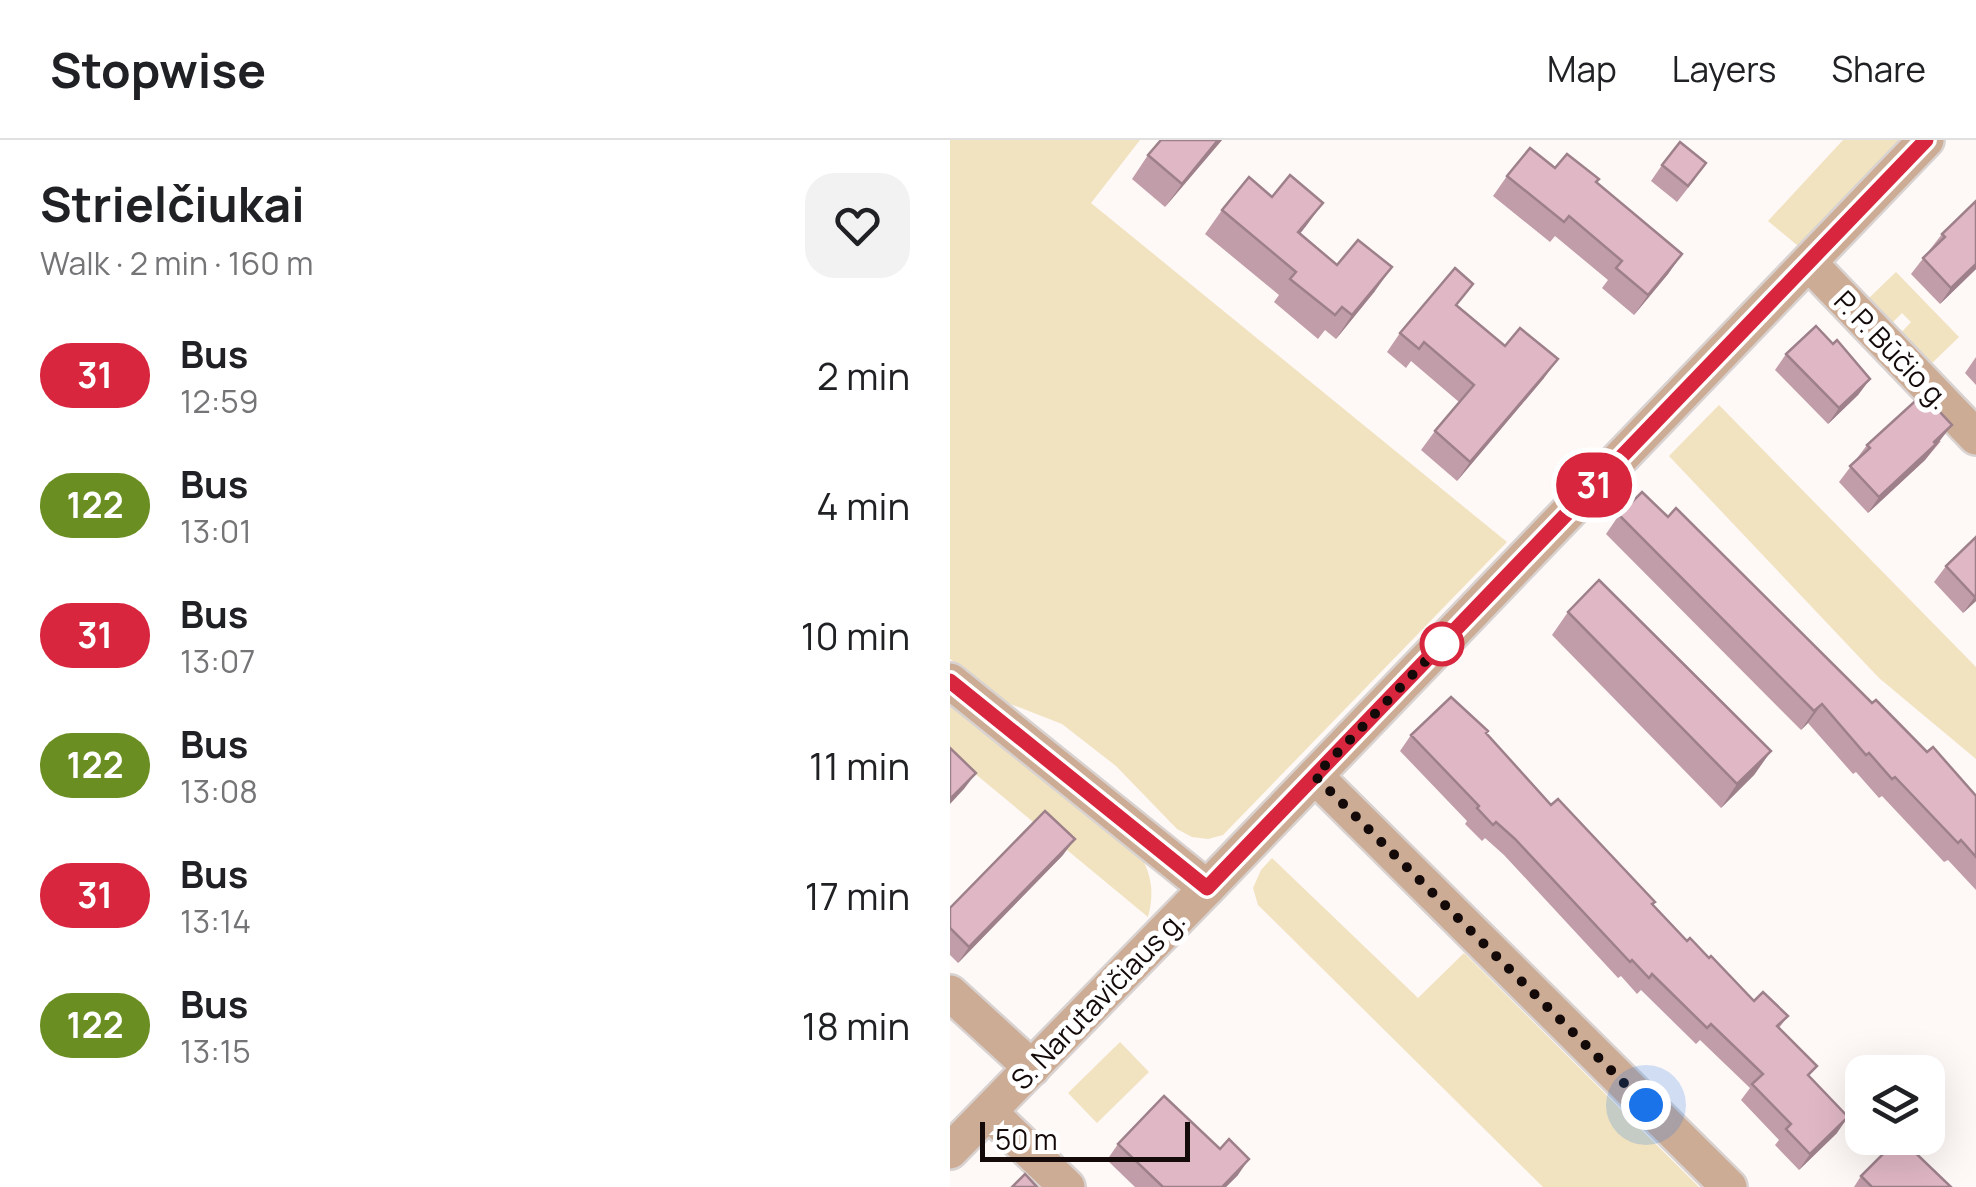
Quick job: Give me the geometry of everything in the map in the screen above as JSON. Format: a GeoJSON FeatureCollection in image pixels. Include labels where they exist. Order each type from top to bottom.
{"type":"FeatureCollection","features":[{"type":"Feature","properties":{"kind":"street","name":"S. Narutavičiaus g."},"geometry":{"type":"LineString","coordinates":[[950,1151],[1926,140]]}},
{"type":"Feature","properties":{"kind":"street","name":"P. P. Būčio g."},"geometry":{"type":"LineString","coordinates":[[1809,263],[1976,438]]}},
{"type":"Feature","properties":{"kind":"street"},"geometry":{"type":"LineString","coordinates":[[950,681],[1207,888]]}},
{"type":"Feature","properties":{"kind":"street"},"geometry":{"type":"LineString","coordinates":[[1315,776],[1729,1187]]}},
{"type":"Feature","properties":{"kind":"street"},"geometry":{"type":"LineString","coordinates":[[950,993],[1032,1068]]}},
{"type":"Feature","properties":{"kind":"street","name":"S. Narutavičiaus g."},"geometry":{"type":"LineString","coordinates":[[989,1112],[1067,1187]]}},
{"type":"Feature","properties":{"kind":"shaded area"},"geometry":{"type":"Polygon","coordinates":[[[950,140],[1140,140],[1091,203],[1507,542],[1223,835],[1208,839],[1192,837],[1177,829],[1116,766],[1062,724],[1008,703],[950,659],[950,140]]]}},
{"type":"Feature","properties":{"kind":"shaded area"},"geometry":{"type":"Polygon","coordinates":[[[1843,140],[1909,140],[1803,250],[1768,221],[1843,140]]]}},
{"type":"Feature","properties":{"kind":"shaded area"},"geometry":{"type":"Polygon","coordinates":[[[1896,272],[1959,337],[1929,366],[1899,335],[1911,322],[1902,313],[1890,325],[1867,300],[1896,272]]]}},
{"type":"Feature","properties":{"kind":"shaded area"},"geometry":{"type":"Polygon","coordinates":[[[1719,405],[1976,667],[1976,759],[1879,678],[1669,456],[1719,405]]]}},
{"type":"Feature","properties":{"kind":"shaded area"},"geometry":{"type":"Polygon","coordinates":[[[950,701],[1138,850],[1151,882],[1148,917],[950,753],[950,701]]]}},
{"type":"Feature","properties":{"kind":"shaded area"},"geometry":{"type":"Polygon","coordinates":[[[1272,858],[1418,998],[1464,953],[1699,1187],[1543,1187],[1258,905],[1253,888],[1272,858]]]}},
{"type":"Feature","properties":{"kind":"shaded area"},"geometry":{"type":"Polygon","coordinates":[[[1120,1042],[1149,1072],[1097,1123],[1068,1093],[1120,1042]]]}},
{"type":"Feature","properties":{"kind":"building"},"geometry":{"type":"Polygon","coordinates":[[[1161,140],[1218,140],[1182,184],[1148,155],[1161,140]]]}},
{"type":"Feature","properties":{"kind":"building"},"geometry":{"type":"Polygon","coordinates":[[[1680,142],[1706,163],[1688,186],[1662,165],[1680,142]]]}},
{"type":"Feature","properties":{"kind":"building"},"geometry":{"type":"Polygon","coordinates":[[[1530,148],[1555,168],[1567,154],[1682,254],[1648,295],[1616,268],[1622,261],[1569,216],[1564,222],[1507,176],[1530,148]]]}},
{"type":"Feature","properties":{"kind":"building"},"geometry":{"type":"Polygon","coordinates":[[[1290,175],[1323,203],[1298,232],[1337,265],[1358,240],[1392,267],[1352,315],[1342,307],[1335,315],[1290,279],[1296,272],[1222,210],[1249,177],[1272,197],[1290,175]]]}},
{"type":"Feature","properties":{"kind":"building"},"geometry":{"type":"Polygon","coordinates":[[[1976,201],[1976,264],[1951,288],[1923,258],[1976,201]]]}},
{"type":"Feature","properties":{"kind":"building"},"geometry":{"type":"Polygon","coordinates":[[[1455,268],[1473,284],[1456,305],[1505,346],[1520,328],[1558,359],[1470,462],[1435,431],[1474,385],[1424,342],[1419,349],[1400,333],[1455,268]]]}},
{"type":"Feature","properties":{"kind":"building"},"geometry":{"type":"Polygon","coordinates":[[[1816,326],[1833,344],[1837,340],[1870,379],[1839,408],[1786,354],[1816,326]]]}},
{"type":"Feature","properties":{"kind":"building"},"geometry":{"type":"Polygon","coordinates":[[[1923,394],[1952,425],[1879,497],[1850,466],[1870,448],[1867,445],[1923,394]]]}},
{"type":"Feature","properties":{"kind":"building"},"geometry":{"type":"Polygon","coordinates":[[[1642,492],[1668,517],[1676,508],[1872,703],[1876,700],[1927,752],[1933,747],[1976,796],[1976,857],[1895,777],[1892,779],[1869,753],[1866,755],[1822,704],[1814,711],[1619,515],[1642,492]]]}},
{"type":"Feature","properties":{"kind":"building"},"geometry":{"type":"Polygon","coordinates":[[[1976,537],[1976,595],[1975,597],[1946,566],[1976,537]]]}},
{"type":"Feature","properties":{"kind":"building"},"geometry":{"type":"Polygon","coordinates":[[[1599,580],[1771,751],[1737,784],[1568,612],[1599,580]]]}},
{"type":"Feature","properties":{"kind":"building"},"geometry":{"type":"Polygon","coordinates":[[[1451,697],[1488,731],[1551,805],[1558,799],[1687,941],[1690,938],[1711,956],[1754,1001],[1763,992],[1788,1016],[1777,1026],[1817,1066],[1808,1075],[1845,1114],[1845,1120],[1810,1154],[1786,1129],[1791,1124],[1752,1084],[1763,1074],[1711,1024],[1707,1028],[1652,974],[1649,978],[1630,962],[1515,839],[1496,822],[1493,825],[1411,735],[1451,697]]]}},
{"type":"Feature","properties":{"kind":"building"},"geometry":{"type":"Polygon","coordinates":[[[950,748],[976,773],[950,799],[950,748]]]}},
{"type":"Feature","properties":{"kind":"building"},"geometry":{"type":"Polygon","coordinates":[[[1045,811],[1075,839],[969,947],[950,928],[950,908],[1045,811]]]}},
{"type":"Feature","properties":{"kind":"building"},"geometry":{"type":"Polygon","coordinates":[[[1164,1096],[1220,1149],[1229,1139],[1249,1159],[1222,1187],[1163,1187],[1118,1144],[1164,1096]]]}},
{"type":"Feature","properties":{"kind":"building"},"geometry":{"type":"Polygon","coordinates":[[[1882,1155],[1917,1155],[1951,1187],[1872,1187],[1861,1176],[1882,1155]]]}},
{"type":"Feature","properties":{"kind":"building"},"geometry":{"type":"Polygon","coordinates":[[[1025,1174],[1037,1187],[1012,1187],[1025,1174]]]}},
{"type":"Feature","properties":{"kind":"bus line","name":"31"},"geometry":{"type":"LineString","coordinates":[[950,681],[1207,888],[1926,140]]}},
{"type":"Feature","properties":{"kind":"route"},"geometry":{"type":"LineString","coordinates":[[1442,644],[1446,640],[1315,776],[1646,1105]]}}]}
